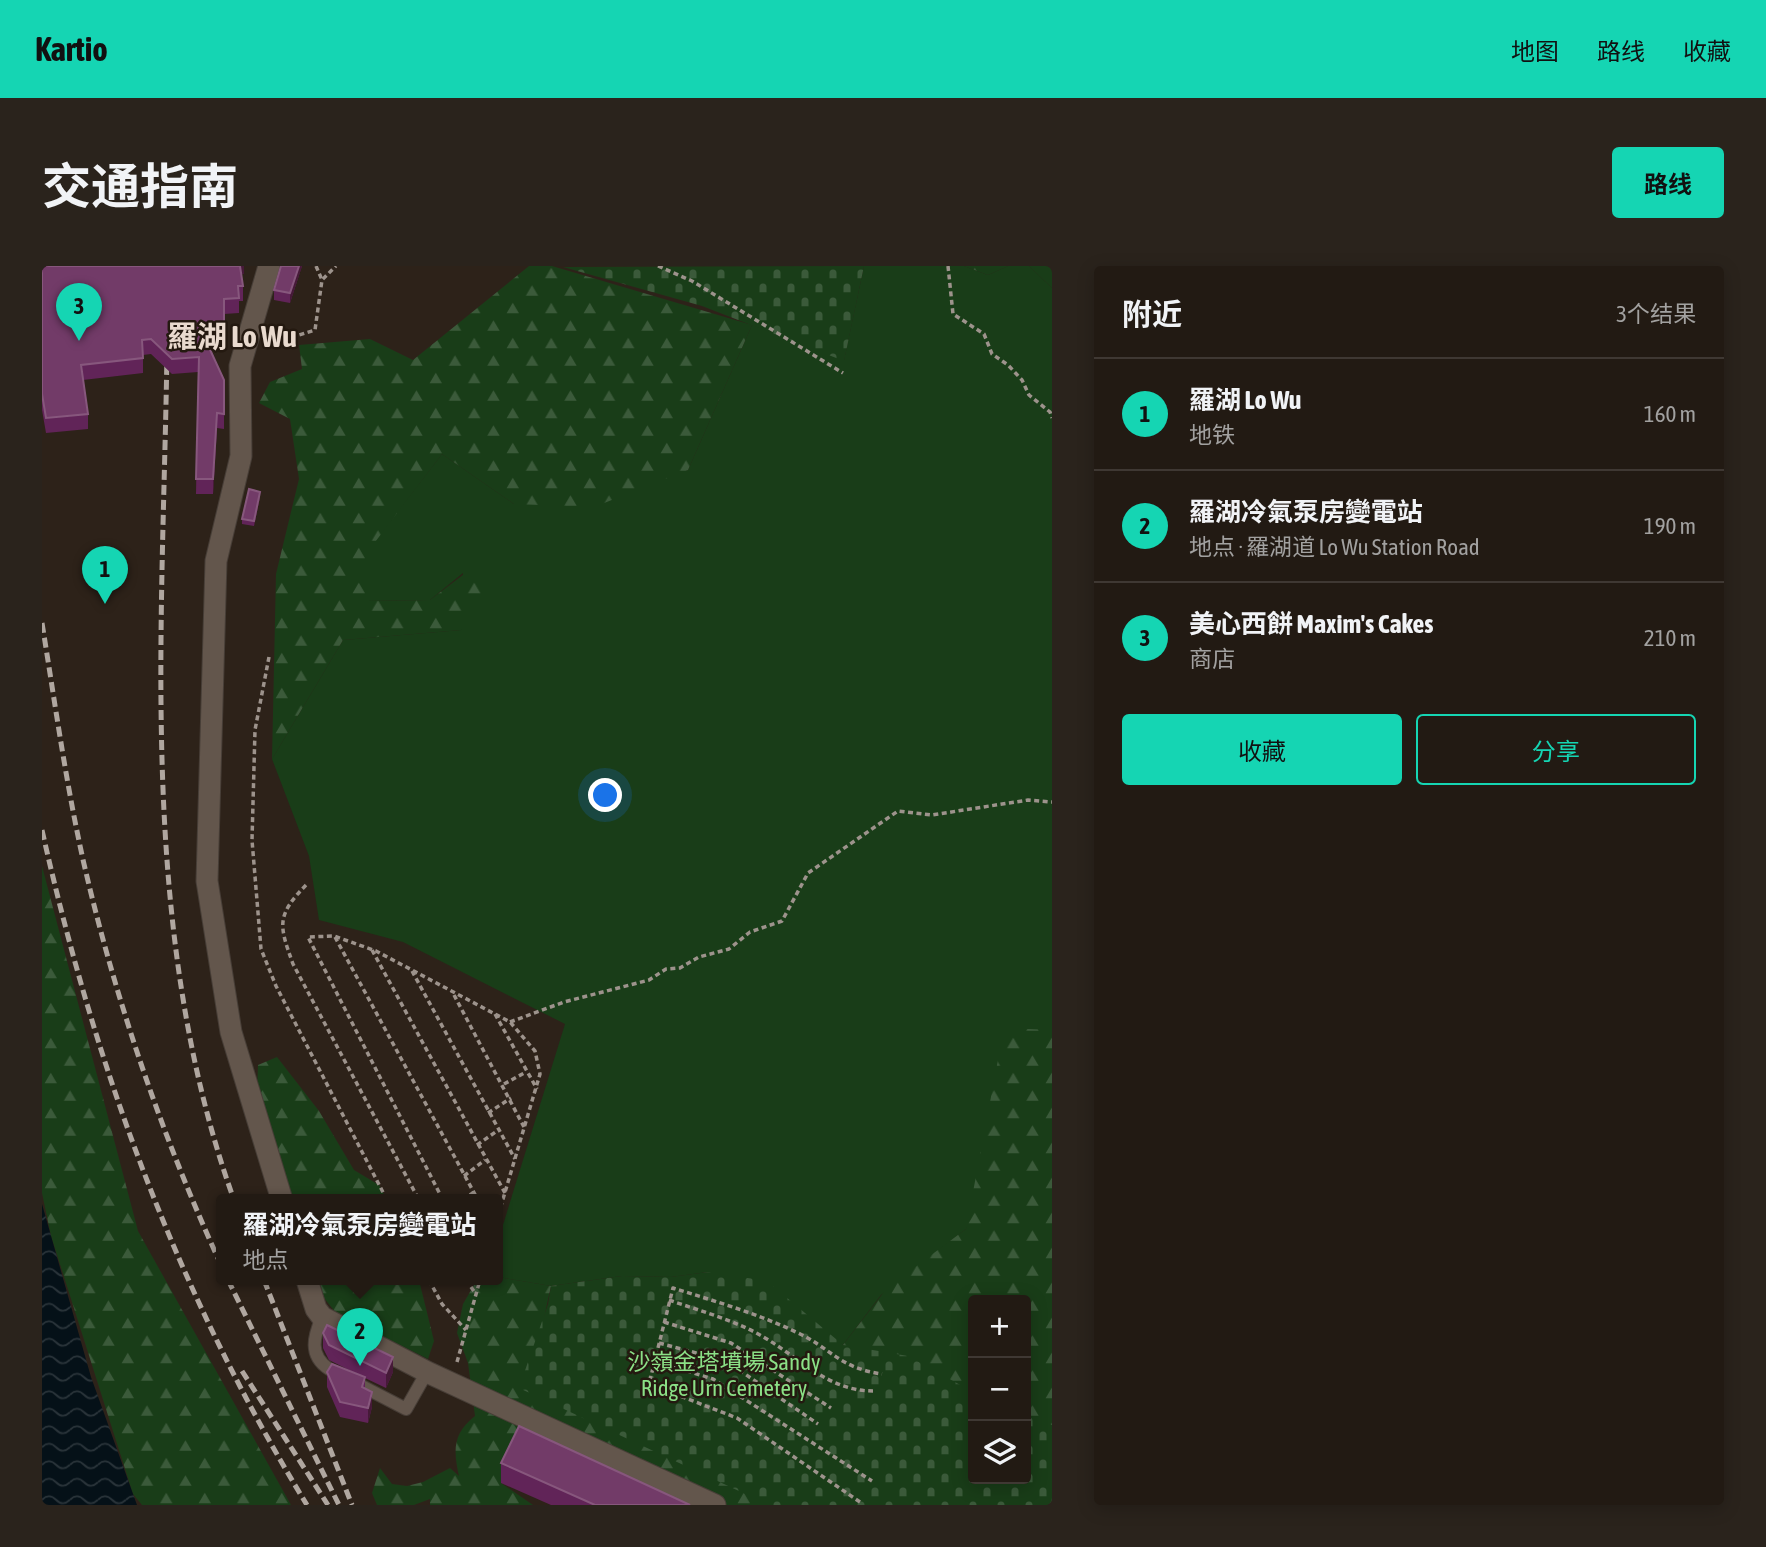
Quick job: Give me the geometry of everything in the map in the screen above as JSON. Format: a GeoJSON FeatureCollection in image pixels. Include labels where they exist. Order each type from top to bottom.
{"type":"FeatureCollection","features":[{"type":"Feature","properties":{"kind":"street"},"geometry":{"type":"LineString","coordinates":[[269,266],[234,381],[241,456],[216,561],[207,881],[230,1032],[280,1194]]}},
{"type":"Feature","properties":{"kind":"street"},"geometry":{"type":"LineString","coordinates":[[309,1285],[316,1309],[323,1317],[427,1372],[715,1505]]}},
{"type":"Feature","properties":{"kind":"lane"},"geometry":{"type":"LineString","coordinates":[[323,1317],[313,1337],[314,1346],[320,1361],[329,1369],[406,1409],[427,1372]]}},
{"type":"Feature","properties":{"kind":"path"},"geometry":{"type":"LineString","coordinates":[[255,349],[315,330],[322,280],[316,266]]}},
{"type":"Feature","properties":{"kind":"path"},"geometry":{"type":"LineString","coordinates":[[322,280],[336,266]]}},
{"type":"Feature","properties":{"kind":"path"},"geometry":{"type":"LineString","coordinates":[[658,266],[692,281],[843,373]]}},
{"type":"Feature","properties":{"kind":"path"},"geometry":{"type":"LineString","coordinates":[[948,266],[953,314],[984,334],[992,354],[1009,365],[1022,380],[1029,396],[1050,412],[1052,418]]}},
{"type":"Feature","properties":{"kind":"path"},"geometry":{"type":"LineString","coordinates":[[270,657],[255,730],[252,840],[261,948],[276,986],[384,1194]]}},
{"type":"Feature","properties":{"kind":"path"},"geometry":{"type":"LineString","coordinates":[[510,1022],[565,1002],[649,980],[699,957],[729,949],[750,932],[782,921],[808,873],[898,811],[932,815],[1028,800],[1052,802]]}},
{"type":"Feature","properties":{"kind":"path"},"geometry":{"type":"LineString","coordinates":[[306,885],[288,904],[281,917],[283,936],[293,964],[416,1194]]}},
{"type":"Feature","properties":{"kind":"path"},"geometry":{"type":"LineString","coordinates":[[334,936],[474,1192],[471,1194]]}},
{"type":"Feature","properties":{"kind":"path"},"geometry":{"type":"LineString","coordinates":[[440,1194],[308,937],[334,936],[372,950],[510,1022],[535,1051],[540,1065],[537,1089],[503,1200]]}},
{"type":"Feature","properties":{"kind":"path"},"geometry":{"type":"LineString","coordinates":[[372,950],[505,1193]]}},
{"type":"Feature","properties":{"kind":"path"},"geometry":{"type":"LineString","coordinates":[[411,971],[497,1131],[515,1159]]}},
{"type":"Feature","properties":{"kind":"path"},"geometry":{"type":"LineString","coordinates":[[453,993],[504,1084],[524,1129]]}},
{"type":"Feature","properties":{"kind":"path"},"geometry":{"type":"LineString","coordinates":[[494,1014],[537,1089]]}},
{"type":"Feature","properties":{"kind":"path"},"geometry":{"type":"LineString","coordinates":[[504,1084],[526,1072]]}},
{"type":"Feature","properties":{"kind":"path"},"geometry":{"type":"LineString","coordinates":[[488,1113],[511,1098]]}},
{"type":"Feature","properties":{"kind":"path"},"geometry":{"type":"LineString","coordinates":[[477,1145],[497,1131]]}},
{"type":"Feature","properties":{"kind":"path"},"geometry":{"type":"LineString","coordinates":[[464,1176],[485,1160]]}},
{"type":"Feature","properties":{"kind":"path"},"geometry":{"type":"LineString","coordinates":[[432,1285],[442,1304],[466,1330]]}},
{"type":"Feature","properties":{"kind":"path"},"geometry":{"type":"LineString","coordinates":[[470,1285],[476,1294]]}},
{"type":"Feature","properties":{"kind":"path"},"geometry":{"type":"LineString","coordinates":[[457,1362],[479,1285]]}},
{"type":"Feature","properties":{"kind":"path"},"geometry":{"type":"LineString","coordinates":[[860,1502],[737,1418],[649,1384],[673,1288],[768,1318],[806,1336],[837,1360],[858,1371],[882,1374]]}},
{"type":"Feature","properties":{"kind":"path"},"geometry":{"type":"LineString","coordinates":[[669,1300],[734,1322],[762,1336],[831,1382],[857,1391],[873,1391]]}},
{"type":"Feature","properties":{"kind":"path"},"geometry":{"type":"LineString","coordinates":[[664,1322],[731,1343],[831,1408]]}},
{"type":"Feature","properties":{"kind":"path"},"geometry":{"type":"LineString","coordinates":[[659,1343],[716,1358],[742,1372],[818,1424]]}},
{"type":"Feature","properties":{"kind":"path"},"geometry":{"type":"LineString","coordinates":[[654,1362],[713,1379],[872,1481]]}},
{"type":"Feature","properties":{"kind":"green space"},"geometry":{"type":"Polygon","coordinates":[[[529,266],[552,266],[752,325],[688,470],[594,507],[514,504],[442,454],[369,550],[368,601],[430,600],[472,568],[491,593],[461,630],[343,640],[272,759],[276,574],[299,479],[290,419],[259,403],[270,382],[302,369],[299,345],[370,339],[413,360],[529,266]]]}},
{"type":"Feature","properties":{"kind":"green space"},"geometry":{"type":"Polygon","coordinates":[[[864,266],[964,266],[988,275],[1008,266],[1029,266],[1052,288],[1052,1038],[966,1229],[881,1295],[843,1345],[708,1272],[671,1277],[622,1276],[551,1286],[503,1278],[503,1225],[565,1024],[403,942],[319,920],[309,856],[272,759],[343,640],[461,630],[463,573],[430,600],[367,601],[368,550],[442,454],[514,504],[688,470],[752,325],[844,360],[864,266]]]}},
{"type":"Feature","properties":{"kind":"green space"},"geometry":{"type":"Polygon","coordinates":[[[864,266],[844,361],[702,306],[563,267],[864,266]]]}},
{"type":"Feature","properties":{"kind":"green space"},"geometry":{"type":"Polygon","coordinates":[[[964,266],[1008,266],[988,275],[964,266]]]}},
{"type":"Feature","properties":{"kind":"green space"},"geometry":{"type":"Polygon","coordinates":[[[1029,266],[1052,266],[1052,288],[1029,266]]]}},
{"type":"Feature","properties":{"kind":"green space"},"geometry":{"type":"Polygon","coordinates":[[[42,866],[138,1231],[291,1505],[142,1505],[133,1494],[51,1236],[42,1193],[42,866]]]}},
{"type":"Feature","properties":{"kind":"green space"},"geometry":{"type":"Polygon","coordinates":[[[1004,1028],[1052,1030],[1052,1505],[685,1505],[680,1493],[612,1457],[592,1480],[501,1483],[533,1505],[430,1505],[430,1499],[414,1505],[377,1505],[372,1493],[380,1468],[392,1484],[407,1486],[423,1482],[450,1468],[459,1476],[456,1443],[462,1429],[475,1416],[468,1363],[457,1333],[463,1304],[474,1285],[503,1285],[503,1278],[551,1286],[534,1363],[843,1345],[887,1288],[966,1229],[1004,1028]]]}},
{"type":"Feature","properties":{"kind":"green space"},"geometry":{"type":"Polygon","coordinates":[[[277,1057],[319,1111],[354,1170],[379,1185],[384,1194],[276,1194],[256,1120],[258,1065],[277,1057]]]}},
{"type":"Feature","properties":{"kind":"green space","name":"沙嶺金塔墳場 Sandy Ridge Urn Cemetery"},"geometry":{"type":"Polygon","coordinates":[[[708,1272],[767,1281],[843,1345],[908,1356],[968,1389],[968,1484],[1031,1484],[1031,1416],[1052,1425],[1052,1505],[769,1505],[519,1388],[548,1304],[551,1286],[622,1276],[671,1277],[708,1272]]]}},
{"type":"Feature","properties":{"kind":"green space"},"geometry":{"type":"Polygon","coordinates":[[[320,1285],[420,1285],[434,1341],[428,1359],[336,1313],[324,1298],[320,1285]]]}},
{"type":"Feature","properties":{"kind":"water"},"geometry":{"type":"Polygon","coordinates":[[[42,1204],[91,1377],[137,1505],[42,1505],[42,1204]]]}},
{"type":"Feature","properties":{"kind":"building"},"geometry":{"type":"Polygon","coordinates":[[[42,266],[240,266],[243,286],[238,286],[239,298],[224,299],[224,333],[209,331],[207,343],[224,380],[224,414],[217,413],[213,479],[196,479],[199,357],[172,359],[151,339],[142,340],[143,358],[81,365],[88,414],[46,418],[42,394],[42,266]]]}},
{"type":"Feature","properties":{"kind":"building"},"geometry":{"type":"Polygon","coordinates":[[[281,266],[299,266],[290,293],[274,290],[281,266]]]}},
{"type":"Feature","properties":{"kind":"building"},"geometry":{"type":"Polygon","coordinates":[[[249,489],[260,492],[254,521],[242,519],[249,489]]]}},
{"type":"Feature","properties":{"kind":"building"},"geometry":{"type":"Polygon","coordinates":[[[327,1325],[393,1357],[386,1373],[329,1345],[323,1333],[327,1325]]]}},
{"type":"Feature","properties":{"kind":"building"},"geometry":{"type":"Polygon","coordinates":[[[332,1364],[365,1377],[362,1387],[372,1392],[368,1408],[340,1402],[327,1372],[332,1364]]]}},
{"type":"Feature","properties":{"kind":"building"},"geometry":{"type":"Polygon","coordinates":[[[519,1426],[690,1505],[595,1505],[501,1463],[519,1426]]]}},
{"type":"Feature","properties":{"kind":"railway"},"geometry":{"type":"LineString","coordinates":[[167,350],[161,671],[169,886],[182,993],[203,1097],[232,1194]]}},
{"type":"Feature","properties":{"kind":"railway"},"geometry":{"type":"LineString","coordinates":[[42,623],[84,864],[111,967],[161,1120],[216,1254]]}},
{"type":"Feature","properties":{"kind":"railway"},"geometry":{"type":"LineString","coordinates":[[42,830],[88,1007],[146,1179],[219,1344],[307,1505]]}},
{"type":"Feature","properties":{"kind":"railway"},"geometry":{"type":"LineString","coordinates":[[230,1285],[339,1505]]}},
{"type":"Feature","properties":{"kind":"railway"},"geometry":{"type":"LineString","coordinates":[[266,1285],[352,1505]]}},
{"type":"Feature","properties":{"kind":"railway"},"geometry":{"type":"LineString","coordinates":[[242,1371],[328,1505]]}},
{"type":"Feature","properties":{"kind":"place","name":"美心西餅 Maxim's Cakes"},"geometry":{"type":"Point","coordinates":[79,341]}},
{"type":"Feature","properties":{"kind":"place","name":"羅湖 Lo Wu"},"geometry":{"type":"Point","coordinates":[105,604]}},
{"type":"Feature","properties":{"kind":"place","name":"羅湖冷氣泵房變電站"},"geometry":{"type":"Point","coordinates":[360,1366]}},
{"type":"Feature","properties":{"kind":"district","name":"羅湖 Lo Wu"},"geometry":{"type":"Point","coordinates":[232,337]}}]}
